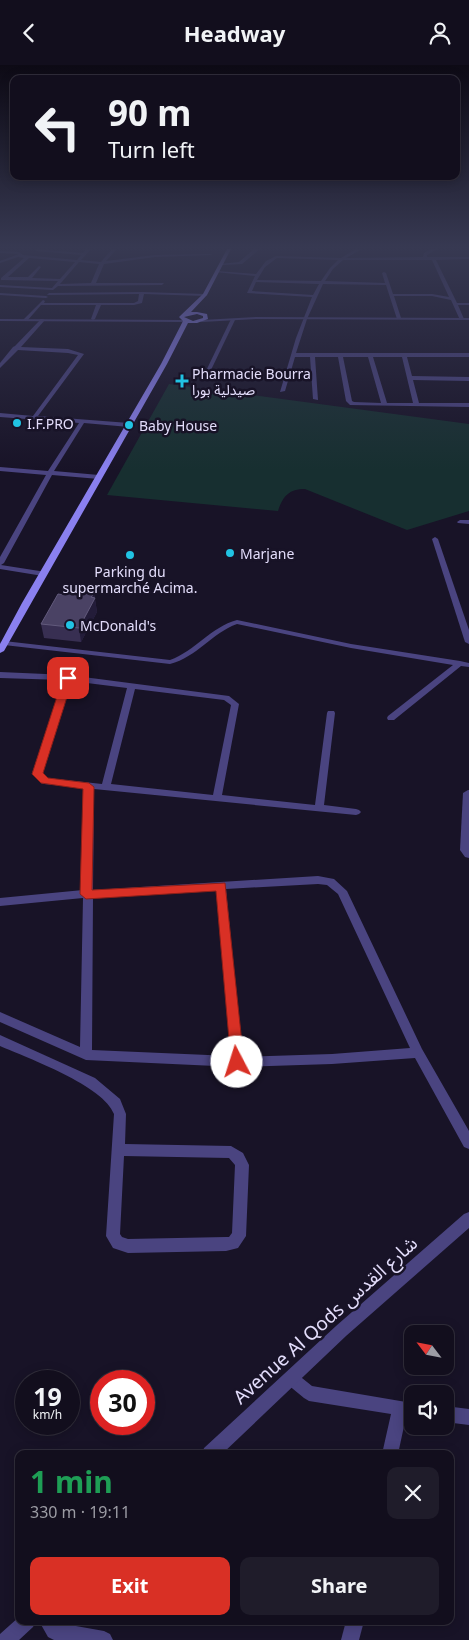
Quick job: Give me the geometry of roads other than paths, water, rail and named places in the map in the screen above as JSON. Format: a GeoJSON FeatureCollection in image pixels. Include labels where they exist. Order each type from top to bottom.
{"type":"FeatureCollection","features":[{"type":"Feature","properties":{"kind":"main road"},"geometry":{"type":"LineString","coordinates":[[2,647],[176,343],[183,322]]}},
{"type":"Feature","properties":{"kind":"main road"},"geometry":{"type":"LineString","coordinates":[[176,343],[198,322]]}},
{"type":"Feature","properties":{"kind":"street"},"geometry":{"type":"LineString","coordinates":[[0,366],[40,322]]}},
{"type":"Feature","properties":{"kind":"street"},"geometry":{"type":"LineString","coordinates":[[207,373],[232,322]]}},
{"type":"Feature","properties":{"kind":"street"},"geometry":{"type":"LineString","coordinates":[[282,391],[304,322]]}},
{"type":"Feature","properties":{"kind":"street"},"geometry":{"type":"LineString","coordinates":[[7,350],[68,351],[81,354],[35,417]]}},
{"type":"Feature","properties":{"kind":"street"},"geometry":{"type":"LineString","coordinates":[[294,355],[469,355]]}},
{"type":"Feature","properties":{"kind":"street"},"geometry":{"type":"LineString","coordinates":[[312,355],[316,399]]}},
{"type":"Feature","properties":{"kind":"street"},"geometry":{"type":"LineString","coordinates":[[340,355],[349,401],[360,405],[469,405]]}},
{"type":"Feature","properties":{"kind":"street"},"geometry":{"type":"LineString","coordinates":[[370,355],[385,405]]}},
{"type":"Feature","properties":{"kind":"street"},"geometry":{"type":"LineString","coordinates":[[404,355],[416,404]]}},
{"type":"Feature","properties":{"kind":"street"},"geometry":{"type":"LineString","coordinates":[[409,378],[469,379]]}},
{"type":"Feature","properties":{"kind":"street"},"geometry":{"type":"LineString","coordinates":[[0,415],[129,425]]}},
{"type":"Feature","properties":{"kind":"street"},"geometry":{"type":"LineString","coordinates":[[43,574],[0,565],[50,473],[83,421]]}},
{"type":"Feature","properties":{"kind":"street"},"geometry":{"type":"LineString","coordinates":[[0,469],[99,477]]}},
{"type":"Feature","properties":{"kind":"street"},"geometry":{"type":"LineString","coordinates":[[460,522],[469,522]]}},
{"type":"Feature","properties":{"kind":"street"},"geometry":{"type":"LineString","coordinates":[[435,539],[469,642]]}},
{"type":"Feature","properties":{"kind":"street"},"geometry":{"type":"LineString","coordinates":[[2,647],[170,662],[184,657],[225,626],[237,622],[351,646],[464,664]]}},
{"type":"Feature","properties":{"kind":"street"},"geometry":{"type":"LineString","coordinates":[[392,718],[464,664]]}},
{"type":"Feature","properties":{"kind":"street"},"geometry":{"type":"LineString","coordinates":[[0,675],[68,678],[226,697],[235,704],[217,799]]}},
{"type":"Feature","properties":{"kind":"street"},"geometry":{"type":"LineString","coordinates":[[68,678],[37,774],[44,781],[89,787],[106,787],[356,812]]}},
{"type":"Feature","properties":{"kind":"street"},"geometry":{"type":"LineString","coordinates":[[106,787],[132,686]]}},
{"type":"Feature","properties":{"kind":"street"},"geometry":{"type":"LineString","coordinates":[[319,807],[331,713]]}},
{"type":"Feature","properties":{"kind":"street"},"geometry":{"type":"LineString","coordinates":[[86,1055],[86,894],[89,787]]}},
{"type":"Feature","properties":{"kind":"street"},"geometry":{"type":"LineString","coordinates":[[468,793],[465,850],[469,854]]}},
{"type":"Feature","properties":{"kind":"street"},"geometry":{"type":"LineString","coordinates":[[0,902],[86,894],[318,880],[330,882],[342,891],[418,1053],[469,1143]]}},
{"type":"Feature","properties":{"kind":"street"},"geometry":{"type":"LineString","coordinates":[[221,886],[237,1062]]}},
{"type":"Feature","properties":{"kind":"street"},"geometry":{"type":"LineString","coordinates":[[0,1017],[86,1055],[237,1062],[332,1059],[418,1053]]}},
{"type":"Feature","properties":{"kind":"street"},"geometry":{"type":"LineString","coordinates":[[0,1040],[91,1082],[116,1103],[120,1114],[113,1236],[118,1243],[128,1246],[226,1244],[232,1243],[239,1236],[242,1165],[238,1157],[231,1152],[118,1150]]}},
{"type":"Feature","properties":{"kind":"street","name":"Avenue Al Qods شارع القدس"},"geometry":{"type":"LineString","coordinates":[[214,1450],[341,1331],[469,1219]]}},
{"type":"Feature","properties":{"kind":"street"},"geometry":{"type":"LineString","coordinates":[[292,1379],[309,1393],[404,1409]]}},
{"type":"Feature","properties":{"kind":"street"},"geometry":{"type":"LineString","coordinates":[[391,1450],[404,1415]]}},
{"type":"Feature","properties":{"kind":"street"},"geometry":{"type":"LineString","coordinates":[[454,1415],[469,1417]]}},
{"type":"Feature","properties":{"kind":"street"},"geometry":{"type":"LineString","coordinates":[[6,1640],[23,1625]]}},
{"type":"Feature","properties":{"kind":"street"},"geometry":{"type":"LineString","coordinates":[[50,1625],[54,1631],[104,1640]]}},
{"type":"Feature","properties":{"kind":"street"},"geometry":{"type":"LineString","coordinates":[[350,1640],[354,1625]]}},
{"type":"Feature","properties":{"kind":"place","name":"Pharmacie Bourra صيدلية بورا"},"geometry":{"type":"Point","coordinates":[182,381]}},
{"type":"Feature","properties":{"kind":"place","name":"I.F.PRO"},"geometry":{"type":"Point","coordinates":[17,423]}},
{"type":"Feature","properties":{"kind":"place","name":"Baby House"},"geometry":{"type":"Point","coordinates":[129,425]}},
{"type":"Feature","properties":{"kind":"place","name":"Marjane"},"geometry":{"type":"Point","coordinates":[230,553]}},
{"type":"Feature","properties":{"kind":"place","name":"Parking du supermarché Acima."},"geometry":{"type":"Point","coordinates":[130,555]}},
{"type":"Feature","properties":{"kind":"place","name":"McDonald's"},"geometry":{"type":"Point","coordinates":[70,625]}}]}
